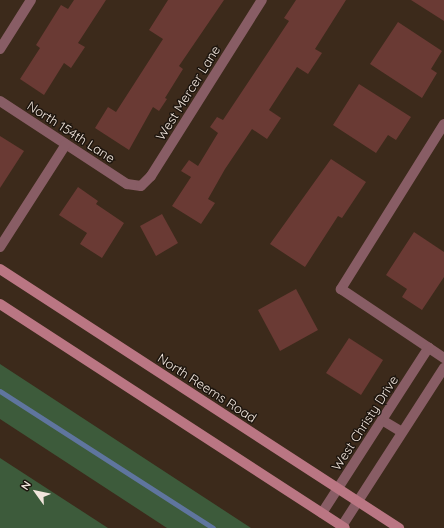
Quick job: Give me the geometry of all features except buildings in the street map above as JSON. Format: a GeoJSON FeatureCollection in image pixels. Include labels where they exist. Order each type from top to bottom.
{"type":"FeatureCollection","features":[{"type":"Feature","properties":{"kind":"main road","name":"North Reems Road"},"geometry":{"type":"LineString","coordinates":[[0,269],[399,528]]}},
{"type":"Feature","properties":{"kind":"main road"},"geometry":{"type":"LineString","coordinates":[[0,304],[344,527]]}},
{"type":"Feature","properties":{"kind":"street"},"geometry":{"type":"LineString","coordinates":[[0,49],[31,0]]}},
{"type":"Feature","properties":{"kind":"street","name":"West Mercer Lane"},"geometry":{"type":"LineString","coordinates":[[127,184],[141,186],[152,176],[262,0]]}},
{"type":"Feature","properties":{"kind":"street","name":"North 154th Lane"},"geometry":{"type":"LineString","coordinates":[[0,101],[127,184]]}},
{"type":"Feature","properties":{"kind":"street"},"geometry":{"type":"LineString","coordinates":[[444,124],[341,289],[444,358]]}},
{"type":"Feature","properties":{"kind":"street"},"geometry":{"type":"LineString","coordinates":[[0,247],[66,144]]}},
{"type":"Feature","properties":{"kind":"street","name":"West Christy Drive"},"geometry":{"type":"LineString","coordinates":[[322,513],[429,347]]}},
{"type":"Feature","properties":{"kind":"street"},"geometry":{"type":"LineString","coordinates":[[344,527],[358,501],[444,368]]}},
{"type":"Feature","properties":{"kind":"street"},"geometry":{"type":"LineString","coordinates":[[382,420],[402,432]]}},
{"type":"Feature","properties":{"kind":"green space"},"geometry":{"type":"Polygon","coordinates":[[[0,364],[251,528],[167,528],[0,419],[0,364]]]}},
{"type":"Feature","properties":{"kind":"green space"},"geometry":{"type":"Polygon","coordinates":[[[0,458],[108,528],[0,528],[0,458]]]}},
{"type":"Feature","properties":{"kind":"waterway"},"geometry":{"type":"LineString","coordinates":[[0,391],[213,528]]}}]}
